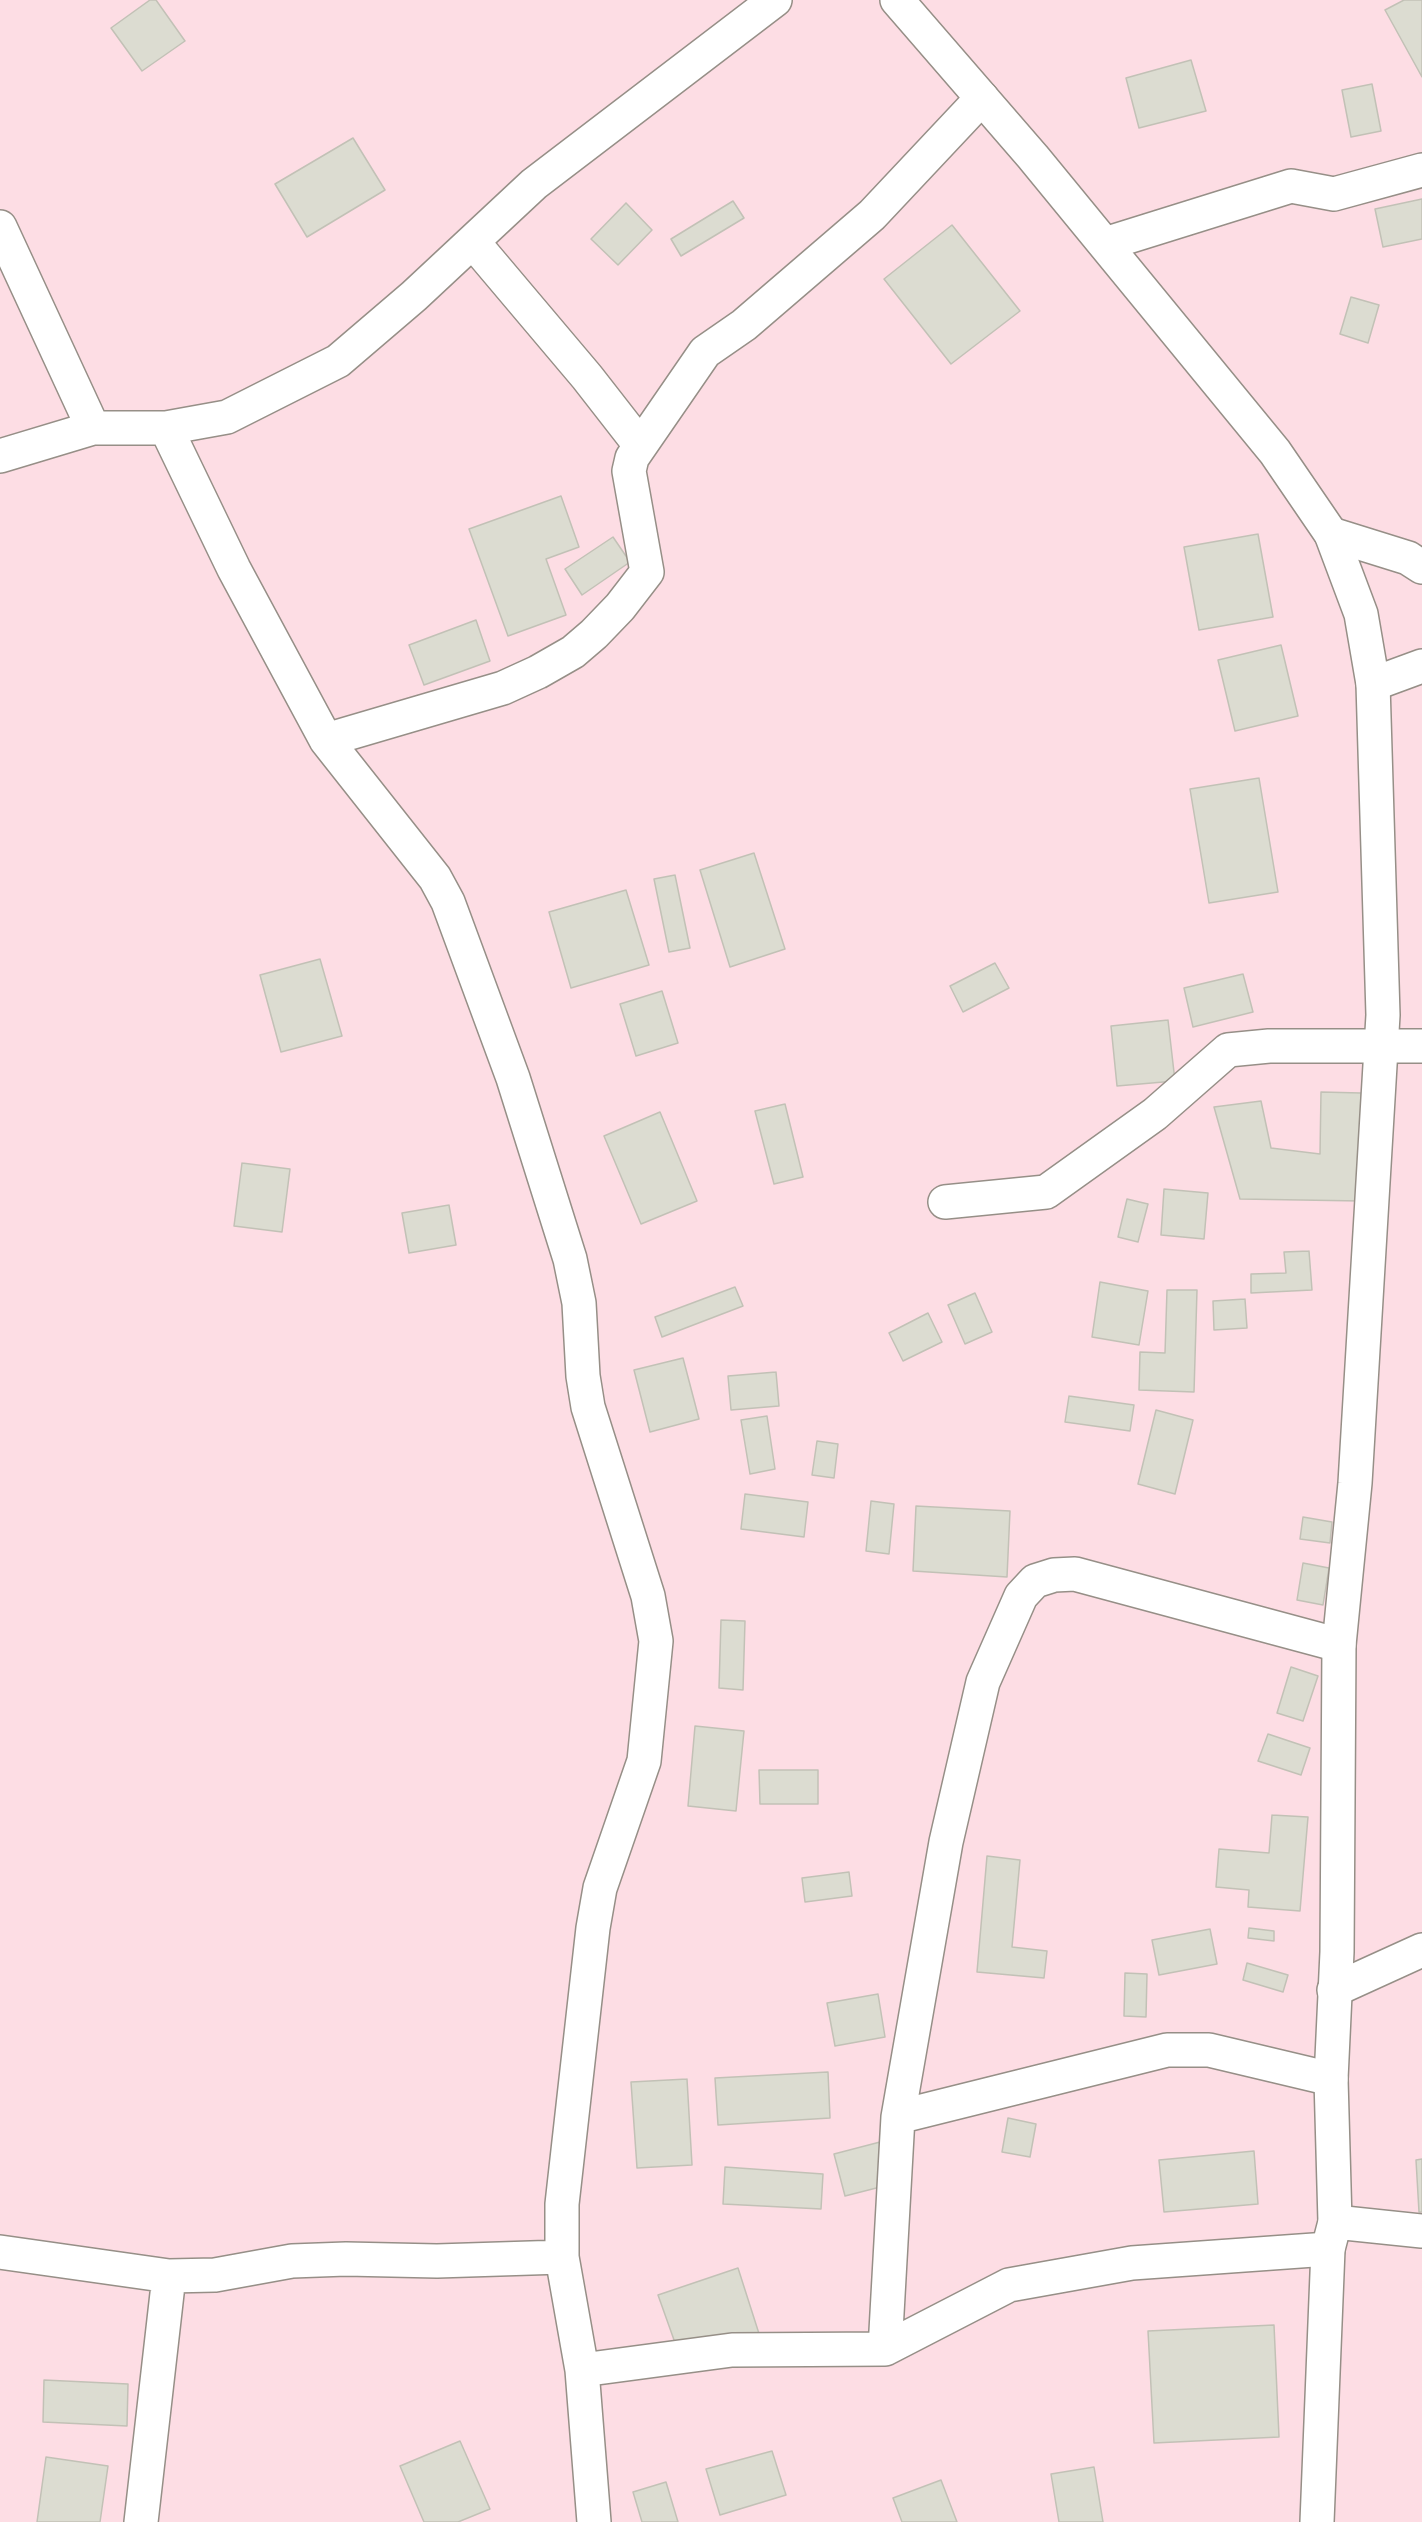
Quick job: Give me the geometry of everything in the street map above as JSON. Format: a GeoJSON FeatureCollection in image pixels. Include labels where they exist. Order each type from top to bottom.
{"type":"FeatureCollection","features":[{"type":"Feature","properties":{"kind":"street"},"geometry":{"type":"LineString","coordinates":[[0,456],[93,428],[166,428],[227,417],[338,361],[473,242],[534,184],[775,0]]}},
{"type":"Feature","properties":{"kind":"street"},"geometry":{"type":"LineString","coordinates":[[897,0],[1105,244],[1275,452],[1331,534],[1361,614],[1373,684],[1383,1015],[1355,1483],[1339,1645],[1331,2079],[1331,2236],[1317,2522]]}},
{"type":"Feature","properties":{"kind":"street"},"geometry":{"type":"LineString","coordinates":[[326,740],[503,688],[573,652],[594,634],[620,607],[647,572],[629,471],[632,458],[705,352],[744,325],[872,215],[982,98]]}},
{"type":"Feature","properties":{"kind":"street"},"geometry":{"type":"LineString","coordinates":[[1105,244],[1291,186],[1334,194],[1422,170]]}},
{"type":"Feature","properties":{"kind":"street"},"geometry":{"type":"LineString","coordinates":[[0,227],[93,428]]}},
{"type":"Feature","properties":{"kind":"street"},"geometry":{"type":"LineString","coordinates":[[473,242],[640,445]]}},
{"type":"Feature","properties":{"kind":"street"},"geometry":{"type":"LineString","coordinates":[[166,428],[234,569],[326,740],[435,878],[448,902],[513,1078],[570,1259],[579,1303],[583,1376],[588,1407],[648,1596],[656,1641],[644,1761],[600,1888],[593,1928],[562,2205],[562,2257],[582,2370],[594,2522]]}},
{"type":"Feature","properties":{"kind":"street"},"geometry":{"type":"LineString","coordinates":[[1331,534],[1408,558],[1422,567]]}},
{"type":"Feature","properties":{"kind":"street"},"geometry":{"type":"LineString","coordinates":[[1373,684],[1422,666]]}},
{"type":"Feature","properties":{"kind":"street"},"geometry":{"type":"LineString","coordinates":[[945,1202],[1046,1192],[1155,1114],[1228,1050],[1269,1046],[1422,1046]]}},
{"type":"Feature","properties":{"kind":"street"},"geometry":{"type":"LineString","coordinates":[[885,2349],[898,2117],[946,1842],[983,1682],[1021,1596],[1035,1581],[1054,1575],[1075,1574],[1339,1645]]}},
{"type":"Feature","properties":{"kind":"street"},"geometry":{"type":"LineString","coordinates":[[1334,1990],[1422,1950]]}},
{"type":"Feature","properties":{"kind":"street"},"geometry":{"type":"LineString","coordinates":[[898,2117],[1167,2050],[1209,2050],[1331,2079]]}},
{"type":"Feature","properties":{"kind":"street"},"geometry":{"type":"LineString","coordinates":[[582,2370],[732,2350],[885,2349],[1009,2284],[1132,2263],[1331,2236],[1422,2231]]}},
{"type":"Feature","properties":{"kind":"street"},"geometry":{"type":"LineString","coordinates":[[0,2253],[169,2276],[215,2275],[292,2261],[346,2259],[437,2262],[562,2257]]}},
{"type":"Feature","properties":{"kind":"street"},"geometry":{"type":"LineString","coordinates":[[141,2522],[169,2276]]}},
{"type":"Feature","properties":{"kind":"shaded area"},"geometry":{"type":"Polygon","coordinates":[[[0,0],[1422,0],[1422,2522],[0,2522],[0,0]]]}},
{"type":"Feature","properties":{"kind":"building"},"geometry":{"type":"Polygon","coordinates":[[[150,0],[156,0],[185,41],[142,71],[111,28],[150,0]]]}},
{"type":"Feature","properties":{"kind":"building"},"geometry":{"type":"Polygon","coordinates":[[[1404,0],[1422,0],[1422,77],[1385,10],[1404,0]]]}},
{"type":"Feature","properties":{"kind":"building"},"geometry":{"type":"Polygon","coordinates":[[[1191,60],[1206,111],[1139,128],[1126,78],[1191,60]]]}},
{"type":"Feature","properties":{"kind":"building"},"geometry":{"type":"Polygon","coordinates":[[[1372,84],[1381,131],[1351,137],[1342,90],[1372,84]]]}},
{"type":"Feature","properties":{"kind":"building"},"geometry":{"type":"Polygon","coordinates":[[[353,138],[385,190],[307,237],[275,184],[353,138]]]}},
{"type":"Feature","properties":{"kind":"building"},"geometry":{"type":"Polygon","coordinates":[[[1422,199],[1422,239],[1383,247],[1375,209],[1422,199]]]}},
{"type":"Feature","properties":{"kind":"building"},"geometry":{"type":"Polygon","coordinates":[[[733,201],[744,218],[681,256],[671,239],[733,201]]]}},
{"type":"Feature","properties":{"kind":"building"},"geometry":{"type":"Polygon","coordinates":[[[626,203],[652,230],[618,265],[591,239],[626,203]]]}},
{"type":"Feature","properties":{"kind":"building"},"geometry":{"type":"Polygon","coordinates":[[[952,225],[1020,311],[951,364],[884,279],[952,225]]]}},
{"type":"Feature","properties":{"kind":"building"},"geometry":{"type":"Polygon","coordinates":[[[1351,297],[1379,305],[1368,343],[1340,334],[1351,297]]]}},
{"type":"Feature","properties":{"kind":"building"},"geometry":{"type":"Polygon","coordinates":[[[561,496],[579,547],[546,559],[566,615],[508,636],[469,529],[561,496]]]}},
{"type":"Feature","properties":{"kind":"building"},"geometry":{"type":"Polygon","coordinates":[[[1258,534],[1273,617],[1199,630],[1184,547],[1258,534]]]}},
{"type":"Feature","properties":{"kind":"building"},"geometry":{"type":"Polygon","coordinates":[[[613,537],[630,562],[582,595],[565,569],[613,537]]]}},
{"type":"Feature","properties":{"kind":"building"},"geometry":{"type":"Polygon","coordinates":[[[476,620],[490,661],[424,685],[409,645],[476,620]]]}},
{"type":"Feature","properties":{"kind":"building"},"geometry":{"type":"Polygon","coordinates":[[[1281,645],[1298,716],[1235,731],[1218,660],[1281,645]]]}},
{"type":"Feature","properties":{"kind":"building"},"geometry":{"type":"Polygon","coordinates":[[[1259,778],[1278,892],[1209,903],[1190,789],[1259,778]]]}},
{"type":"Feature","properties":{"kind":"building"},"geometry":{"type":"Polygon","coordinates":[[[754,853],[785,949],[730,967],[700,870],[754,853]]]}},
{"type":"Feature","properties":{"kind":"building"},"geometry":{"type":"Polygon","coordinates":[[[675,875],[690,948],[669,952],[654,879],[675,875]]]}},
{"type":"Feature","properties":{"kind":"building"},"geometry":{"type":"Polygon","coordinates":[[[626,890],[649,965],[571,988],[549,912],[626,890]]]}},
{"type":"Feature","properties":{"kind":"building"},"geometry":{"type":"Polygon","coordinates":[[[320,959],[342,1036],[281,1052],[260,975],[320,959]]]}},
{"type":"Feature","properties":{"kind":"building"},"geometry":{"type":"Polygon","coordinates":[[[995,963],[1009,988],[963,1012],[950,986],[995,963]]]}},
{"type":"Feature","properties":{"kind":"building"},"geometry":{"type":"Polygon","coordinates":[[[1243,974],[1253,1012],[1193,1027],[1184,988],[1243,974]]]}},
{"type":"Feature","properties":{"kind":"building"},"geometry":{"type":"Polygon","coordinates":[[[662,991],[678,1043],[636,1056],[620,1004],[662,991]]]}},
{"type":"Feature","properties":{"kind":"building"},"geometry":{"type":"Polygon","coordinates":[[[1168,1020],[1175,1081],[1117,1086],[1111,1026],[1168,1020]]]}},
{"type":"Feature","properties":{"kind":"building"},"geometry":{"type":"Polygon","coordinates":[[[1321,1092],[1361,1093],[1361,1201],[1240,1199],[1214,1107],[1261,1101],[1271,1148],[1320,1154],[1321,1092]]]}},
{"type":"Feature","properties":{"kind":"building"},"geometry":{"type":"Polygon","coordinates":[[[785,1104],[803,1177],[774,1184],[755,1111],[785,1104]]]}},
{"type":"Feature","properties":{"kind":"building"},"geometry":{"type":"Polygon","coordinates":[[[660,1112],[697,1201],[641,1224],[604,1136],[660,1112]]]}},
{"type":"Feature","properties":{"kind":"building"},"geometry":{"type":"Polygon","coordinates":[[[242,1163],[290,1169],[282,1232],[234,1226],[242,1163]]]}},
{"type":"Feature","properties":{"kind":"building"},"geometry":{"type":"Polygon","coordinates":[[[1164,1189],[1208,1193],[1204,1239],[1161,1235],[1164,1189]]]}},
{"type":"Feature","properties":{"kind":"building"},"geometry":{"type":"Polygon","coordinates":[[[1127,1199],[1148,1204],[1138,1242],[1118,1237],[1127,1199]]]}},
{"type":"Feature","properties":{"kind":"building"},"geometry":{"type":"Polygon","coordinates":[[[449,1205],[456,1245],[409,1253],[402,1213],[449,1205]]]}},
{"type":"Feature","properties":{"kind":"building"},"geometry":{"type":"Polygon","coordinates":[[[1309,1251],[1312,1290],[1251,1293],[1251,1274],[1286,1273],[1284,1252],[1309,1251]]]}},
{"type":"Feature","properties":{"kind":"building"},"geometry":{"type":"Polygon","coordinates":[[[1100,1282],[1148,1291],[1139,1345],[1092,1337],[1100,1282]]]}},
{"type":"Feature","properties":{"kind":"building"},"geometry":{"type":"Polygon","coordinates":[[[735,1287],[743,1306],[662,1337],[655,1317],[735,1287]]]}},
{"type":"Feature","properties":{"kind":"building"},"geometry":{"type":"Polygon","coordinates":[[[1167,1290],[1197,1290],[1194,1392],[1139,1390],[1140,1352],[1165,1353],[1167,1290]]]}},
{"type":"Feature","properties":{"kind":"building"},"geometry":{"type":"Polygon","coordinates":[[[975,1293],[992,1332],[965,1344],[948,1305],[975,1293]]]}},
{"type":"Feature","properties":{"kind":"building"},"geometry":{"type":"Polygon","coordinates":[[[1245,1299],[1247,1328],[1214,1330],[1213,1301],[1245,1299]]]}},
{"type":"Feature","properties":{"kind":"building"},"geometry":{"type":"Polygon","coordinates":[[[928,1313],[942,1342],[903,1361],[889,1333],[928,1313]]]}},
{"type":"Feature","properties":{"kind":"building"},"geometry":{"type":"Polygon","coordinates":[[[683,1358],[699,1419],[650,1432],[634,1370],[683,1358]]]}},
{"type":"Feature","properties":{"kind":"building"},"geometry":{"type":"Polygon","coordinates":[[[776,1372],[779,1406],[731,1410],[728,1376],[776,1372]]]}},
{"type":"Feature","properties":{"kind":"building"},"geometry":{"type":"Polygon","coordinates":[[[1069,1396],[1134,1405],[1130,1431],[1065,1422],[1069,1396]]]}},
{"type":"Feature","properties":{"kind":"building"},"geometry":{"type":"Polygon","coordinates":[[[1156,1410],[1193,1420],[1175,1494],[1138,1484],[1156,1410]]]}},
{"type":"Feature","properties":{"kind":"building"},"geometry":{"type":"Polygon","coordinates":[[[767,1416],[775,1469],[750,1474],[741,1420],[767,1416]]]}},
{"type":"Feature","properties":{"kind":"building"},"geometry":{"type":"Polygon","coordinates":[[[817,1441],[838,1444],[834,1478],[812,1475],[817,1441]]]}},
{"type":"Feature","properties":{"kind":"building"},"geometry":{"type":"Polygon","coordinates":[[[745,1494],[808,1502],[804,1537],[741,1529],[745,1494]]]}},
{"type":"Feature","properties":{"kind":"building"},"geometry":{"type":"Polygon","coordinates":[[[871,1501],[894,1504],[889,1554],[866,1551],[871,1501]]]}},
{"type":"Feature","properties":{"kind":"building"},"geometry":{"type":"Polygon","coordinates":[[[916,1506],[1010,1511],[1007,1577],[913,1571],[916,1506]]]}},
{"type":"Feature","properties":{"kind":"building"},"geometry":{"type":"Polygon","coordinates":[[[1303,1517],[1332,1522],[1330,1543],[1300,1539],[1303,1517]]]}},
{"type":"Feature","properties":{"kind":"building"},"geometry":{"type":"Polygon","coordinates":[[[1303,1563],[1329,1568],[1323,1605],[1297,1600],[1303,1563]]]}},
{"type":"Feature","properties":{"kind":"building"},"geometry":{"type":"Polygon","coordinates":[[[721,1620],[745,1621],[743,1690],[719,1688],[721,1620]]]}},
{"type":"Feature","properties":{"kind":"building"},"geometry":{"type":"Polygon","coordinates":[[[1291,1667],[1318,1676],[1303,1721],[1277,1713],[1291,1667]]]}},
{"type":"Feature","properties":{"kind":"building"},"geometry":{"type":"Polygon","coordinates":[[[695,1726],[744,1731],[736,1811],[688,1806],[695,1726]]]}},
{"type":"Feature","properties":{"kind":"building"},"geometry":{"type":"Polygon","coordinates":[[[1268,1734],[1310,1748],[1301,1775],[1258,1761],[1268,1734]]]}},
{"type":"Feature","properties":{"kind":"building"},"geometry":{"type":"Polygon","coordinates":[[[759,1770],[818,1770],[818,1804],[760,1804],[759,1770]]]}},
{"type":"Feature","properties":{"kind":"building"},"geometry":{"type":"Polygon","coordinates":[[[1272,1815],[1308,1817],[1300,1911],[1248,1907],[1249,1890],[1216,1887],[1219,1849],[1269,1853],[1272,1815]]]}},
{"type":"Feature","properties":{"kind":"building"},"geometry":{"type":"Polygon","coordinates":[[[987,1856],[1020,1860],[1012,1947],[1047,1951],[1044,1978],[977,1972],[987,1856]]]}},
{"type":"Feature","properties":{"kind":"building"},"geometry":{"type":"Polygon","coordinates":[[[849,1872],[852,1896],[805,1902],[802,1878],[849,1872]]]}},
{"type":"Feature","properties":{"kind":"building"},"geometry":{"type":"Polygon","coordinates":[[[1249,1928],[1274,1931],[1274,1941],[1248,1938],[1249,1928]]]}},
{"type":"Feature","properties":{"kind":"building"},"geometry":{"type":"Polygon","coordinates":[[[1210,1929],[1217,1964],[1159,1975],[1152,1940],[1210,1929]]]}},
{"type":"Feature","properties":{"kind":"building"},"geometry":{"type":"Polygon","coordinates":[[[1247,1963],[1288,1975],[1283,1992],[1243,1980],[1247,1963]]]}},
{"type":"Feature","properties":{"kind":"building"},"geometry":{"type":"Polygon","coordinates":[[[1125,1973],[1147,1974],[1146,2017],[1124,2016],[1125,1973]]]}},
{"type":"Feature","properties":{"kind":"building"},"geometry":{"type":"Polygon","coordinates":[[[878,1994],[885,2037],[835,2046],[827,2003],[878,1994]]]}},
{"type":"Feature","properties":{"kind":"building"},"geometry":{"type":"Polygon","coordinates":[[[828,2072],[830,2118],[718,2125],[715,2078],[828,2072]]]}},
{"type":"Feature","properties":{"kind":"building"},"geometry":{"type":"Polygon","coordinates":[[[687,2079],[692,2165],[637,2168],[631,2082],[687,2079]]]}},
{"type":"Feature","properties":{"kind":"building"},"geometry":{"type":"Polygon","coordinates":[[[1008,2118],[1036,2124],[1030,2157],[1002,2152],[1008,2118]]]}},
{"type":"Feature","properties":{"kind":"building"},"geometry":{"type":"Polygon","coordinates":[[[880,2142],[892,2184],[845,2196],[834,2154],[880,2142]]]}},
{"type":"Feature","properties":{"kind":"building"},"geometry":{"type":"Polygon","coordinates":[[[1254,2151],[1258,2204],[1164,2212],[1159,2160],[1254,2151]]]}},
{"type":"Feature","properties":{"kind":"building"},"geometry":{"type":"Polygon","coordinates":[[[1422,2159],[1422,2212],[1419,2212],[1416,2160],[1422,2159]]]}},
{"type":"Feature","properties":{"kind":"building"},"geometry":{"type":"Polygon","coordinates":[[[725,2167],[823,2174],[821,2209],[723,2204],[725,2167]]]}},
{"type":"Feature","properties":{"kind":"building"},"geometry":{"type":"Polygon","coordinates":[[[738,2268],[762,2343],[684,2368],[658,2295],[738,2268]]]}},
{"type":"Feature","properties":{"kind":"building"},"geometry":{"type":"Polygon","coordinates":[[[1274,2325],[1279,2437],[1154,2443],[1148,2331],[1274,2325]]]}},
{"type":"Feature","properties":{"kind":"building"},"geometry":{"type":"Polygon","coordinates":[[[44,2380],[128,2384],[127,2426],[43,2422],[44,2380]]]}},
{"type":"Feature","properties":{"kind":"building"},"geometry":{"type":"Polygon","coordinates":[[[460,2441],[490,2509],[458,2522],[424,2522],[400,2466],[460,2441]]]}},
{"type":"Feature","properties":{"kind":"building"},"geometry":{"type":"Polygon","coordinates":[[[772,2451],[786,2495],[720,2515],[706,2469],[772,2451]]]}},
{"type":"Feature","properties":{"kind":"building"},"geometry":{"type":"Polygon","coordinates":[[[46,2457],[108,2466],[100,2522],[37,2522],[46,2457]]]}},
{"type":"Feature","properties":{"kind":"building"},"geometry":{"type":"Polygon","coordinates":[[[1094,2467],[1103,2522],[1059,2522],[1051,2474],[1094,2467]]]}},
{"type":"Feature","properties":{"kind":"building"},"geometry":{"type":"Polygon","coordinates":[[[941,2480],[957,2522],[902,2522],[893,2498],[941,2480]]]}},
{"type":"Feature","properties":{"kind":"building"},"geometry":{"type":"Polygon","coordinates":[[[666,2482],[678,2522],[642,2522],[633,2492],[666,2482]]]}}]}
